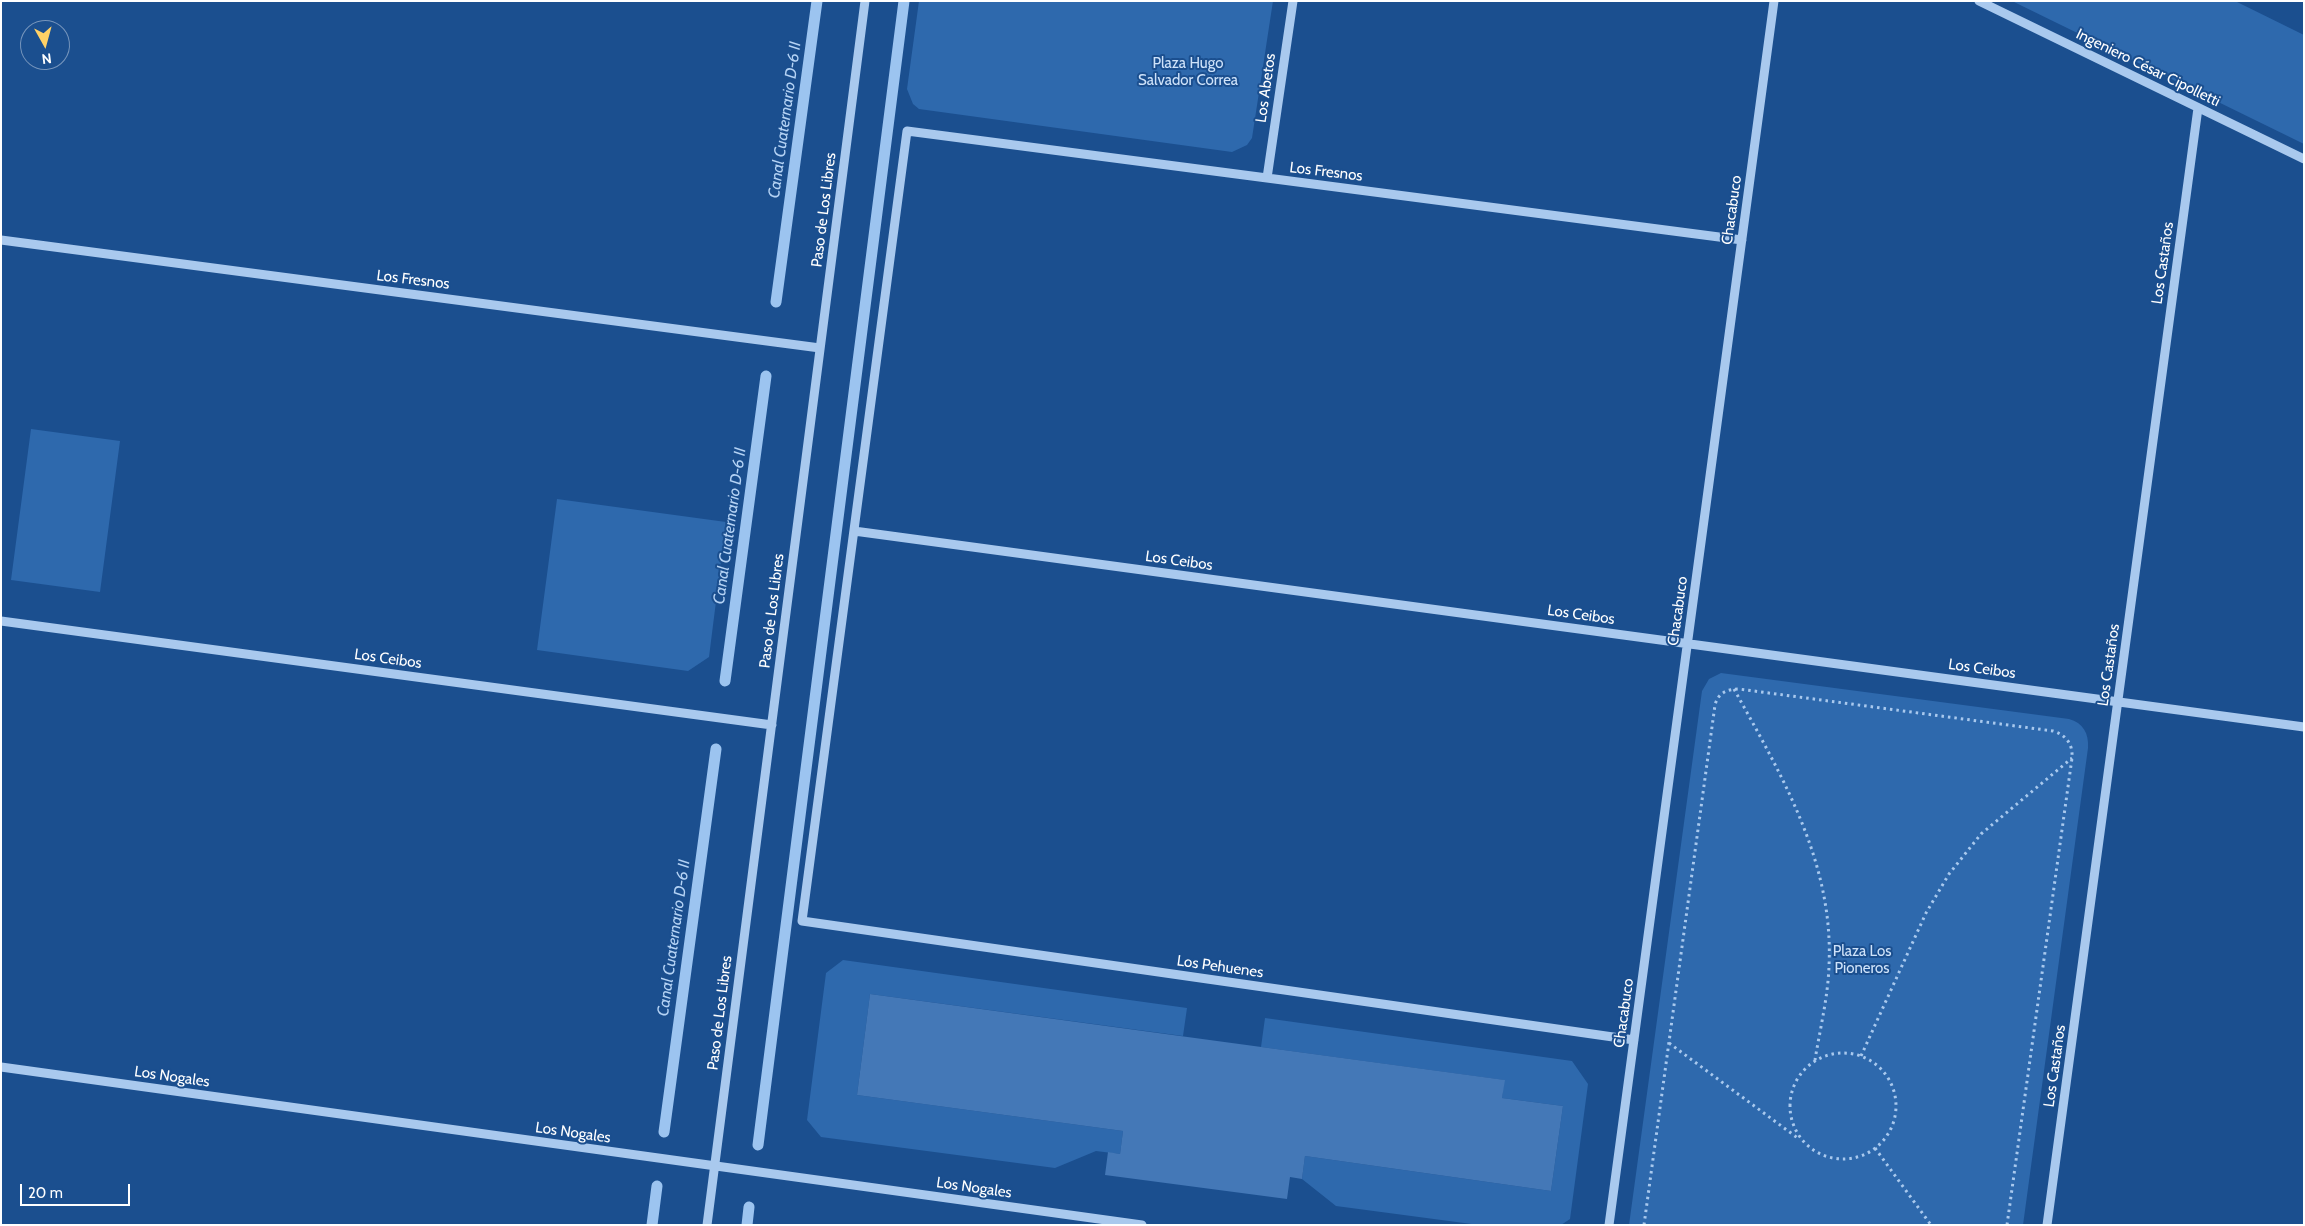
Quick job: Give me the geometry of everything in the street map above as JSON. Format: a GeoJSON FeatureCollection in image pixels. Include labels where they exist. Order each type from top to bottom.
{"type":"FeatureCollection","features":[{"type":"Feature","properties":{"kind":"street","name":"Paso de Los Libres"},"geometry":{"type":"LineString","coordinates":[[707,1225],[865,1]]}},
{"type":"Feature","properties":{"kind":"street","name":"Los Abetos"},"geometry":{"type":"LineString","coordinates":[[1267,178],[1293,1]]}},
{"type":"Feature","properties":{"kind":"street","name":"Chacabuco"},"geometry":{"type":"LineString","coordinates":[[1609,1225],[1774,1]]}},
{"type":"Feature","properties":{"kind":"street","name":"Ingeniero César Cipolletti"},"geometry":{"type":"LineString","coordinates":[[1980,1],[2304,160]]}},
{"type":"Feature","properties":{"kind":"street","name":"Los Castaños"},"geometry":{"type":"LineString","coordinates":[[2047,1225],[2198,108]]}},
{"type":"Feature","properties":{"kind":"street","name":"Los Fresnos"},"geometry":{"type":"LineString","coordinates":[[854,531],[907,131],[1742,240]]}},
{"type":"Feature","properties":{"kind":"street","name":"Los Fresnos"},"geometry":{"type":"LineString","coordinates":[[1,240],[820,348]]}},
{"type":"Feature","properties":{"kind":"street","name":"Los Ceibos"},"geometry":{"type":"LineString","coordinates":[[854,531],[2304,727]]}},
{"type":"Feature","properties":{"kind":"street","name":"Los Pehuenes"},"geometry":{"type":"LineString","coordinates":[[854,531],[802,921],[1634,1040]]}},
{"type":"Feature","properties":{"kind":"street","name":"Los Ceibos"},"geometry":{"type":"LineString","coordinates":[[1,621],[772,725]]}},
{"type":"Feature","properties":{"kind":"street","name":"Los Nogales"},"geometry":{"type":"LineString","coordinates":[[1,1067],[1142,1225]]}},
{"type":"Feature","properties":{"kind":"path"},"geometry":{"type":"LineString","coordinates":[[1734,689],[1795,803],[1809,837],[1820,880],[1828,926],[1829,965],[1815,1060]]}},
{"type":"Feature","properties":{"kind":"path"},"geometry":{"type":"LineString","coordinates":[[1644,1225],[1715,705],[1724,692],[1734,689],[2053,732],[2065,737],[2069,742],[2072,758],[2007,1225]]}},
{"type":"Feature","properties":{"kind":"path"},"geometry":{"type":"LineString","coordinates":[[1861,1056],[1926,913],[1949,874],[1981,834],[2072,758]]}},
{"type":"Feature","properties":{"kind":"path"},"geometry":{"type":"LineString","coordinates":[[1669,1043],[1804,1142],[1812,1150],[1832,1158],[1855,1157],[1875,1148],[1883,1140],[1891,1126],[1896,1111],[1896,1100],[1888,1078],[1881,1069],[1861,1056],[1838,1053],[1815,1060],[1798,1077],[1790,1098],[1792,1122],[1804,1142]]}},
{"type":"Feature","properties":{"kind":"path"},"geometry":{"type":"LineString","coordinates":[[1875,1148],[1931,1225]]}},
{"type":"Feature","properties":{"kind":"green space","name":"Plaza Hugo Salvador Correa"},"geometry":{"type":"Polygon","coordinates":[[[919,1],[1273,1],[1252,138],[1247,145],[1232,152],[919,109],[913,104],[907,89],[919,1]]]}},
{"type":"Feature","properties":{"kind":"green space"},"geometry":{"type":"Polygon","coordinates":[[[2012,1],[2235,1],[2304,35],[2304,144],[2012,1]]]}},
{"type":"Feature","properties":{"kind":"green space"},"geometry":{"type":"Polygon","coordinates":[[[31,429],[120,441],[100,592],[11,580],[31,429]]]}},
{"type":"Feature","properties":{"kind":"green space"},"geometry":{"type":"Polygon","coordinates":[[[557,499],[726,522],[709,657],[688,671],[537,650],[557,499]]]}},
{"type":"Feature","properties":{"kind":"green space","name":"Plaza Los Pioneros"},"geometry":{"type":"Polygon","coordinates":[[[1721,673],[2069,719],[2078,723],[2084,729],[2088,748],[2023,1225],[1629,1225],[1702,691],[1709,679],[1721,673]]]}},
{"type":"Feature","properties":{"kind":"green space"},"geometry":{"type":"Polygon","coordinates":[[[843,960],[1187,1008],[1183,1036],[870,994],[857,1095],[1123,1131],[1120,1154],[1096,1151],[1055,1168],[821,1137],[807,1120],[826,973],[843,960]]]}},
{"type":"Feature","properties":{"kind":"green space"},"geometry":{"type":"Polygon","coordinates":[[[1265,1018],[1572,1061],[1588,1084],[1570,1219],[1561,1225],[1479,1225],[1336,1206],[1302,1179],[1305,1156],[1551,1191],[1563,1106],[1502,1098],[1504,1080],[1261,1047],[1265,1018]]]}},
{"type":"Feature","properties":{"kind":"building"},"geometry":{"type":"Polygon","coordinates":[[[870,994],[1505,1080],[1502,1098],[1563,1106],[1551,1191],[1305,1156],[1302,1179],[1290,1177],[1287,1199],[1105,1175],[1108,1152],[1120,1154],[1123,1131],[857,1095],[870,994]]]}},
{"type":"Feature","properties":{"kind":"waterway","name":"Canal Cuaternario D-6 II"},"geometry":{"type":"LineString","coordinates":[[776,302],[817,1]]}},
{"type":"Feature","properties":{"kind":"waterway"},"geometry":{"type":"LineString","coordinates":[[758,1145],[904,1]]}},
{"type":"Feature","properties":{"kind":"waterway","name":"Canal Cuaternario D-6 II"},"geometry":{"type":"LineString","coordinates":[[725,681],[766,376]]}},
{"type":"Feature","properties":{"kind":"waterway","name":"Canal Cuaternario D-6 II"},"geometry":{"type":"LineString","coordinates":[[664,1132],[716,749]]}},
{"type":"Feature","properties":{"kind":"waterway","name":"Canal Cuaternario D-6 II"},"geometry":{"type":"LineString","coordinates":[[652,1225],[657,1186]]}},
{"type":"Feature","properties":{"kind":"waterway"},"geometry":{"type":"LineString","coordinates":[[747,1225],[749,1207]]}}]}
